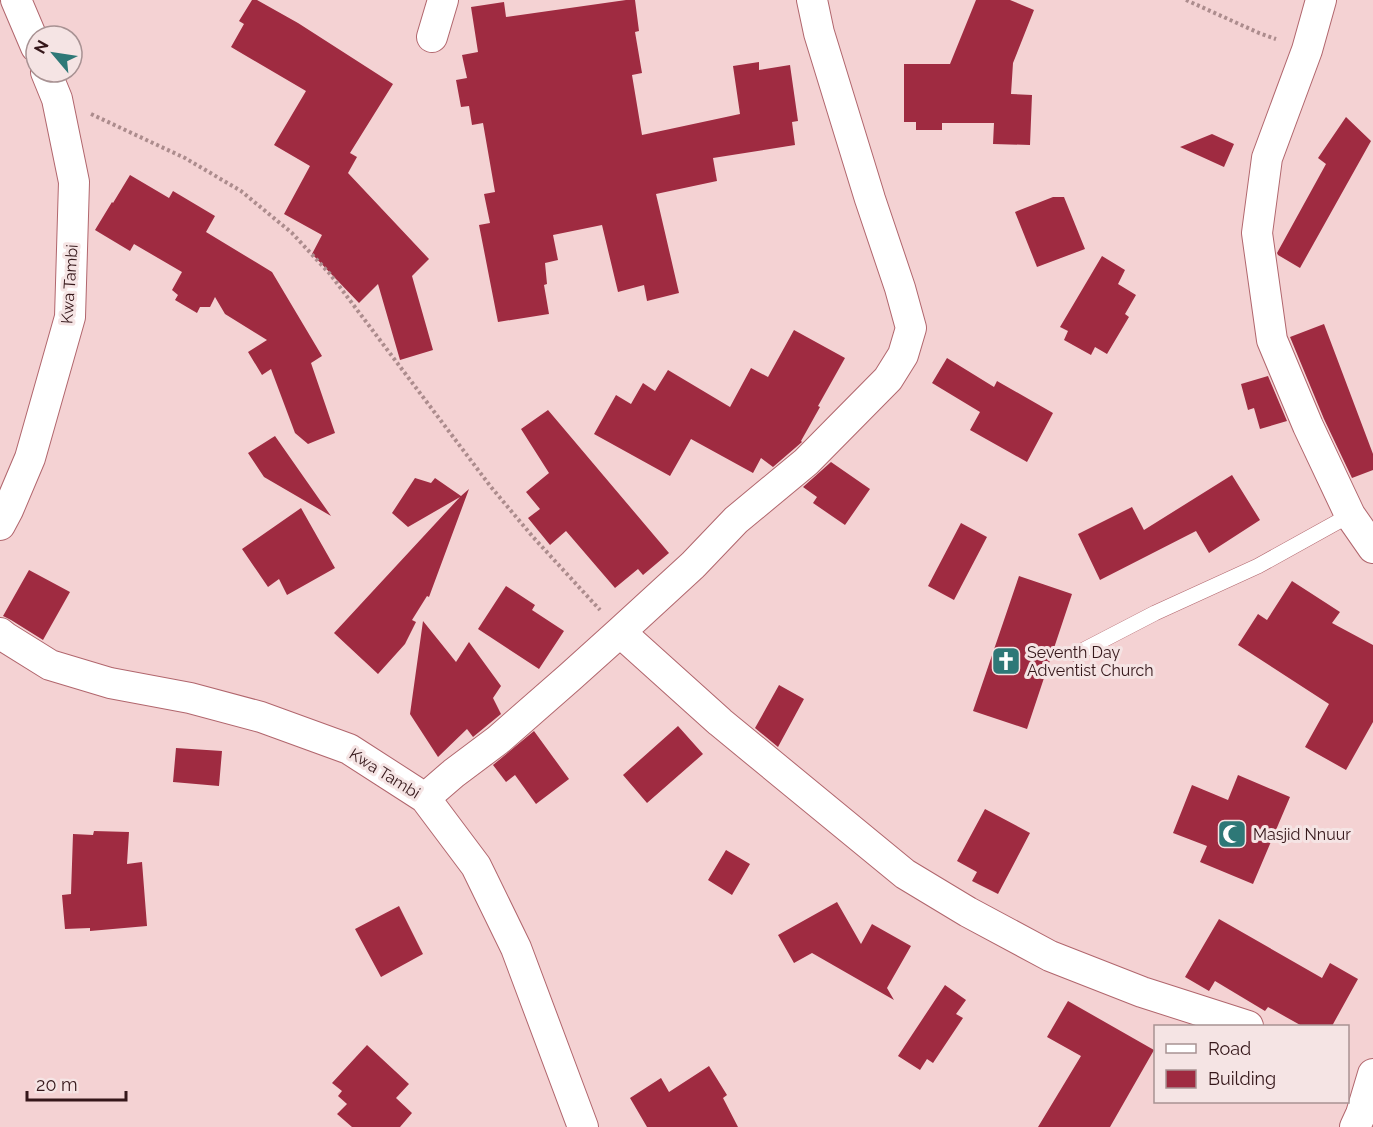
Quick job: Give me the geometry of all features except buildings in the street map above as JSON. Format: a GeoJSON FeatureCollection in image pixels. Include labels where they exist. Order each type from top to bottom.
{"type":"FeatureCollection","features":[{"type":"Feature","properties":{"kind":"street"},"geometry":{"type":"LineString","coordinates":[[16,0],[26,24]]}},
{"type":"Feature","properties":{"kind":"street"},"geometry":{"type":"LineString","coordinates":[[432,37],[443,0]]}},
{"type":"Feature","properties":{"kind":"street"},"geometry":{"type":"LineString","coordinates":[[425,798],[454,772],[498,740],[621,632],[693,565],[736,520],[806,462],[888,379],[903,355],[910,328],[900,288],[822,44],[812,0]]}},
{"type":"Feature","properties":{"kind":"street"},"geometry":{"type":"LineString","coordinates":[[1321,0],[1307,50],[1266,158],[1257,233],[1272,340],[1308,426],[1350,515],[1373,548]]}},
{"type":"Feature","properties":{"kind":"street","name":"Kwa Tambi"},"geometry":{"type":"LineString","coordinates":[[0,525],[30,458],[70,317],[74,182],[51,85]]}},
{"type":"Feature","properties":{"kind":"street"},"geometry":{"type":"LineString","coordinates":[[621,632],[720,722],[905,874],[968,912],[1050,956],[1142,992],[1245,1025]]}},
{"type":"Feature","properties":{"kind":"street","name":"Kwa Tambi"},"geometry":{"type":"LineString","coordinates":[[0,633],[50,666],[261,717],[349,749],[425,798],[476,866],[516,948],[583,1127]]}},
{"type":"Feature","properties":{"kind":"street"},"geometry":{"type":"LineString","coordinates":[[1363,1122],[1364,1072]]}},
{"type":"Feature","properties":{"kind":"lane"},"geometry":{"type":"LineString","coordinates":[[1076,654],[1155,613],[1258,566],[1350,515]]}},
{"type":"Feature","properties":{"kind":"path"},"geometry":{"type":"LineString","coordinates":[[1186,0],[1259,33],[1307,50]]}},
{"type":"Feature","properties":{"kind":"path"},"geometry":{"type":"LineString","coordinates":[[51,85],[112,123],[185,158],[241,191],[292,233],[330,274],[491,487],[533,537],[621,632]]}},
{"type":"Feature","properties":{"kind":"place","name":"Seventh Day Adventist Church"},"geometry":{"type":"Point","coordinates":[1006,661]}},
{"type":"Feature","properties":{"kind":"place","name":"Masjid Nnuur"},"geometry":{"type":"Point","coordinates":[1232,834]}}]}
